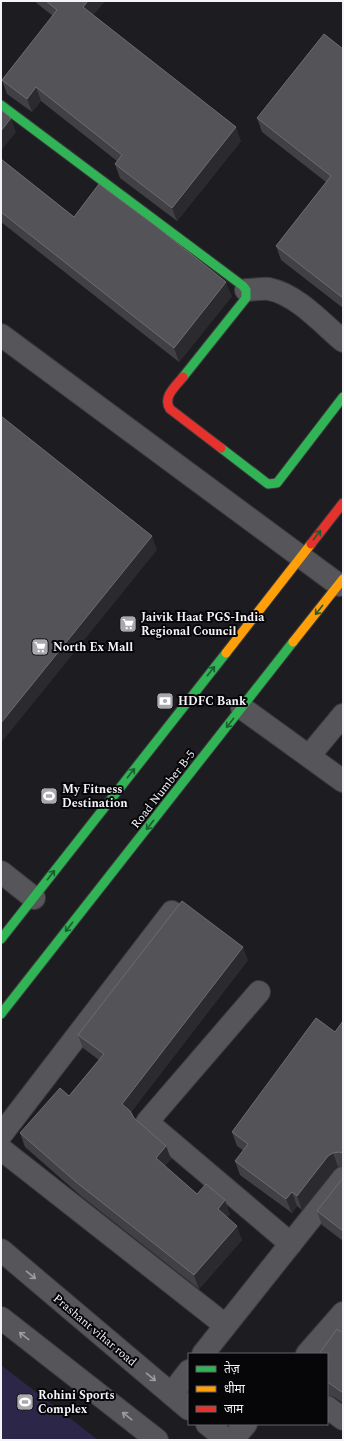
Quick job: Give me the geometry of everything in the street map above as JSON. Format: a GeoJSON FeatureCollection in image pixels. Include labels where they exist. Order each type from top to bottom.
{"type":"FeatureCollection","features":[{"type":"Feature","properties":{"kind":"street"},"geometry":{"type":"LineString","coordinates":[[1,105],[246,290],[267,289],[282,292],[293,298],[343,341]]}},
{"type":"Feature","properties":{"kind":"street"},"geometry":{"type":"LineString","coordinates":[[246,290],[246,298],[168,396],[166,405],[268,484],[272,484],[277,483],[343,397]]}},
{"type":"Feature","properties":{"kind":"street"},"geometry":{"type":"LineString","coordinates":[[1,335],[300,557],[341,582]]}},
{"type":"Feature","properties":{"kind":"street"},"geometry":{"type":"LineString","coordinates":[[1,939],[343,503]]}},
{"type":"Feature","properties":{"kind":"street","name":"Road Number B-5"},"geometry":{"type":"LineString","coordinates":[[1,1014],[341,582]]}},
{"type":"Feature","properties":{"kind":"street"},"geometry":{"type":"LineString","coordinates":[[242,708],[343,781]]}},
{"type":"Feature","properties":{"kind":"street"},"geometry":{"type":"LineString","coordinates":[[309,756],[343,715]]}},
{"type":"Feature","properties":{"kind":"street"},"geometry":{"type":"LineString","coordinates":[[1,872],[34,898]]}},
{"type":"Feature","properties":{"kind":"street"},"geometry":{"type":"LineString","coordinates":[[1,1135],[172,912]]}},
{"type":"Feature","properties":{"kind":"street"},"geometry":{"type":"LineString","coordinates":[[258,992],[148,1122],[291,1244]]}},
{"type":"Feature","properties":{"kind":"street"},"geometry":{"type":"LineString","coordinates":[[1,1149],[225,1326]]}},
{"type":"Feature","properties":{"kind":"street"},"geometry":{"type":"LineString","coordinates":[[204,1353],[343,1178]]}},
{"type":"Feature","properties":{"kind":"street","name":"Prashant vihar road"},"geometry":{"type":"LineString","coordinates":[[1,1250],[188,1408]]}},
{"type":"Feature","properties":{"kind":"street"},"geometry":{"type":"LineString","coordinates":[[308,1353],[343,1313]]}},
{"type":"Feature","properties":{"kind":"street"},"geometry":{"type":"LineString","coordinates":[[1,1318],[157,1440]]}},
{"type":"Feature","properties":{"kind":"street"},"geometry":{"type":"LineString","coordinates":[[171,1394],[188,1372]]}},
{"type":"Feature","properties":{"kind":"street"},"geometry":{"type":"LineString","coordinates":[[328,1408],[343,1419]]}},
{"type":"Feature","properties":{"kind":"street"},"geometry":{"type":"LineString","coordinates":[[208,1425],[227,1440]]}},
{"type":"Feature","properties":{"kind":"street"},"geometry":{"type":"LineString","coordinates":[[232,1440],[245,1425]]}},
{"type":"Feature","properties":{"kind":"shaded area","name":"Rohini Sports Complex"},"geometry":{"type":"Polygon","coordinates":[[[1,1365],[98,1440],[1,1440],[1,1365]]]}},
{"type":"Feature","properties":{"kind":"building"},"geometry":{"type":"Polygon","coordinates":[[[46,1],[88,1],[83,7],[236,127],[172,208],[115,164],[122,155],[36,87],[27,99],[2,80],[57,10],[46,1]]]}},
{"type":"Feature","properties":{"kind":"building"},"geometry":{"type":"Polygon","coordinates":[[[324,34],[343,49],[343,298],[276,246],[331,176],[257,118],[324,34]]]}},
{"type":"Feature","properties":{"kind":"building"},"geometry":{"type":"Polygon","coordinates":[[[1,110],[11,118],[1,131],[1,110]]]}},
{"type":"Feature","properties":{"kind":"building"},"geometry":{"type":"Polygon","coordinates":[[[1,159],[74,217],[99,184],[157,227],[226,282],[174,348],[1,212],[1,159]]]}},
{"type":"Feature","properties":{"kind":"building","name":"North Ex Mall"},"geometry":{"type":"Polygon","coordinates":[[[1,416],[152,536],[1,723],[1,416]]]}},
{"type":"Feature","properties":{"kind":"building"},"geometry":{"type":"Polygon","coordinates":[[[182,901],[243,947],[122,1104],[130,1111],[134,1118],[166,1146],[156,1158],[197,1194],[206,1184],[225,1200],[218,1209],[237,1226],[194,1275],[76,1182],[20,1133],[60,1088],[69,1096],[104,1054],[78,1035],[182,901]]]}},
{"type":"Feature","properties":{"kind":"building"},"geometry":{"type":"Polygon","coordinates":[[[316,1018],[335,1032],[343,1021],[343,1153],[333,1153],[328,1156],[297,1196],[292,1192],[286,1199],[235,1161],[248,1144],[232,1132],[316,1018]]]}},
{"type":"Feature","properties":{"kind":"building"},"geometry":{"type":"Polygon","coordinates":[[[343,1178],[343,1231],[317,1211],[343,1178]]]}},
{"type":"Feature","properties":{"kind":"building"},"geometry":{"type":"Polygon","coordinates":[[[337,1329],[343,1333],[343,1393],[328,1382],[328,1353],[320,1353],[337,1329]]]}},
{"type":"Feature","properties":{"kind":"traffic: fast"},"geometry":{"type":"LineString","coordinates":[[1,105],[243,286],[246,290],[246,298],[183,377]]}},
{"type":"Feature","properties":{"kind":"traffic: fast"},"geometry":{"type":"LineString","coordinates":[[221,448],[268,484],[277,483],[343,397]]}},
{"type":"Feature","properties":{"kind":"traffic: fast"},"geometry":{"type":"LineString","coordinates":[[1,1014],[293,642]]}},
{"type":"Feature","properties":{"kind":"traffic: fast"},"geometry":{"type":"LineString","coordinates":[[1,939],[226,653]]}},
{"type":"Feature","properties":{"kind":"traffic: slow"},"geometry":{"type":"LineString","coordinates":[[226,653],[311,544]]}},
{"type":"Feature","properties":{"kind":"traffic: slow"},"geometry":{"type":"LineString","coordinates":[[293,642],[343,579]]}},
{"type":"Feature","properties":{"kind":"traffic: jam"},"geometry":{"type":"LineString","coordinates":[[183,377],[169,396],[168,405],[170,409],[221,448]]}},
{"type":"Feature","properties":{"kind":"traffic: jam"},"geometry":{"type":"LineString","coordinates":[[311,544],[343,503]]}},
{"type":"Feature","properties":{"kind":"place","name":"Jaivik Haat PGS-India Regional Council"},"geometry":{"type":"Point","coordinates":[128,624]}},
{"type":"Feature","properties":{"kind":"place","name":"North Ex Mall"},"geometry":{"type":"Point","coordinates":[40,647]}},
{"type":"Feature","properties":{"kind":"place","name":"HDFC Bank"},"geometry":{"type":"Point","coordinates":[165,701]}},
{"type":"Feature","properties":{"kind":"place","name":"My Fitness Destination"},"geometry":{"type":"Point","coordinates":[49,796]}},
{"type":"Feature","properties":{"kind":"place","name":"Rohini Sports Complex"},"geometry":{"type":"Point","coordinates":[25,1402]}}]}
